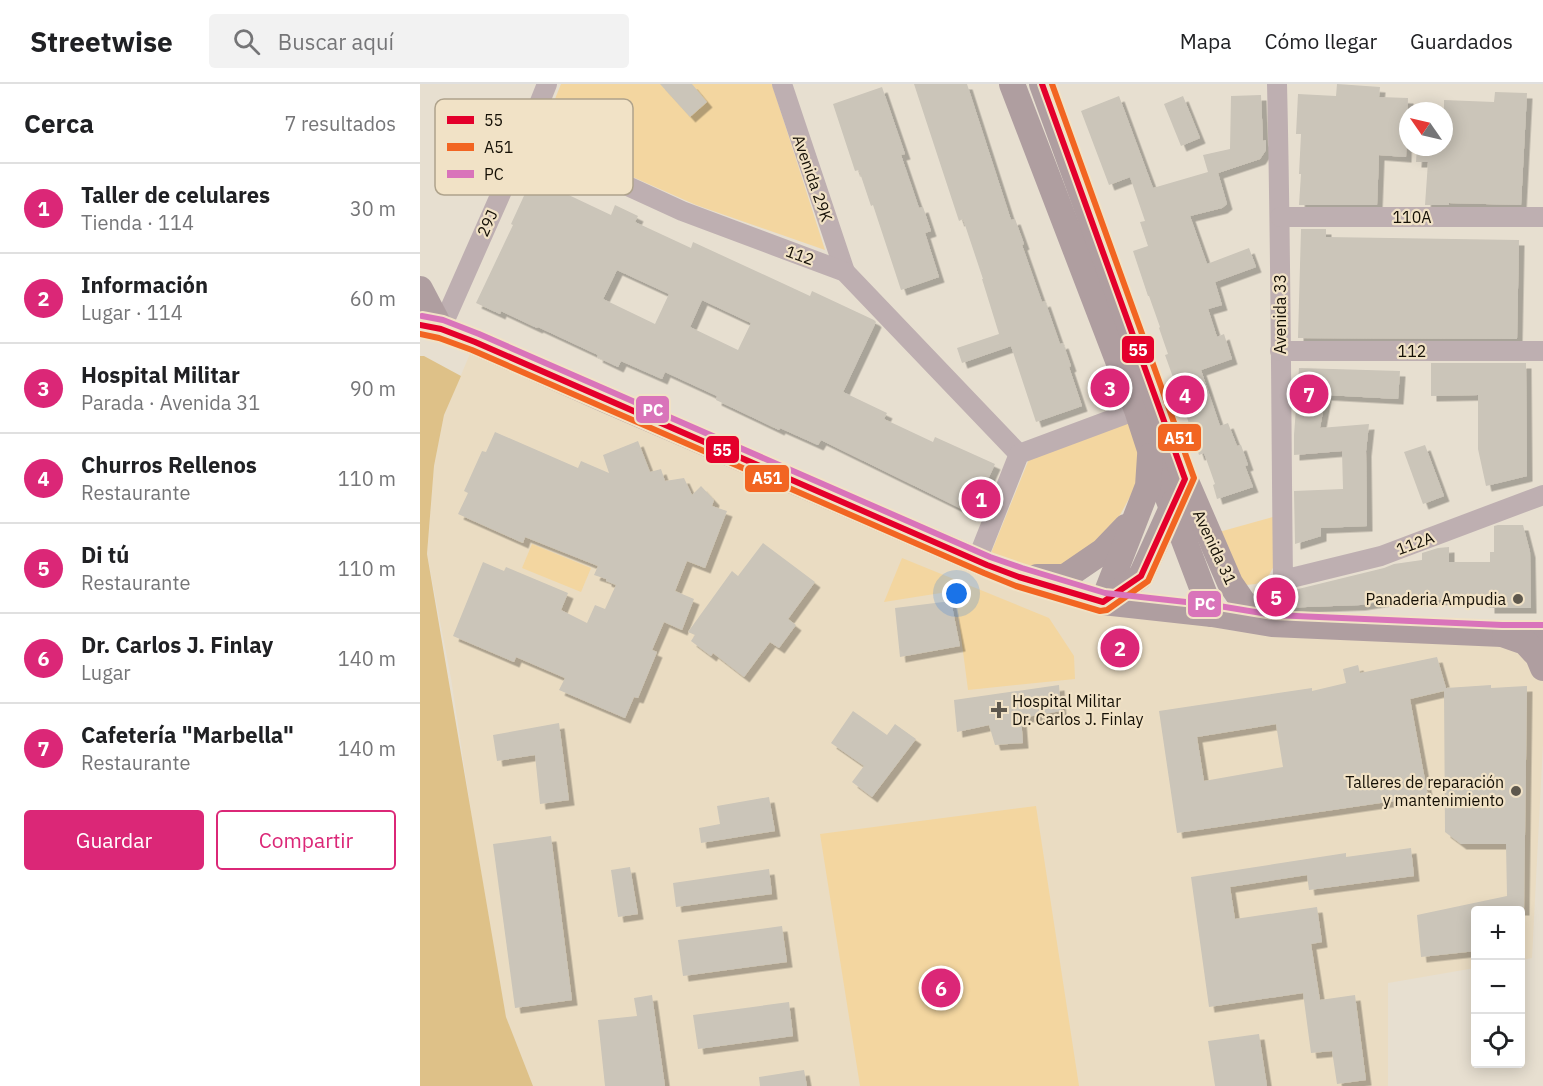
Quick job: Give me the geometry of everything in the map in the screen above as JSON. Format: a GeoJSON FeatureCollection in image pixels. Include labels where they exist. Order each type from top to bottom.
{"type":"FeatureCollection","features":[{"type":"Feature","properties":{"kind":"main road","name":"Avenida 31"},"geometry":{"type":"LineString","coordinates":[[1012,84],[1137,410],[1171,508],[1212,614]]}},
{"type":"Feature","properties":{"kind":"main road","name":"Avenida 31"},"geometry":{"type":"LineString","coordinates":[[1042,84],[1185,479],[1230,583],[1243,602],[1272,624]]}},
{"type":"Feature","properties":{"kind":"main road"},"geometry":{"type":"LineString","coordinates":[[420,289],[430,327],[475,342],[623,408],[1020,577],[1103,602],[1212,614],[1272,624],[1543,634]]}},
{"type":"Feature","properties":{"kind":"main road"},"geometry":{"type":"LineString","coordinates":[[1103,602],[1148,486],[1151,453]]}},
{"type":"Feature","properties":{"kind":"main road"},"geometry":{"type":"LineString","coordinates":[[1144,607],[1141,576],[1185,479]]}},
{"type":"Feature","properties":{"kind":"main road"},"geometry":{"type":"LineString","coordinates":[[1020,577],[1065,577],[1103,551],[1134,518]]}},
{"type":"Feature","properties":{"kind":"main road"},"geometry":{"type":"LineString","coordinates":[[1103,602],[1141,576]]}},
{"type":"Feature","properties":{"kind":"main road"},"geometry":{"type":"LineString","coordinates":[[1502,634],[1525,642],[1538,656],[1543,668]]}},
{"type":"Feature","properties":{"kind":"street","name":"29J"},"geometry":{"type":"LineString","coordinates":[[541,99],[547,84]]}},
{"type":"Feature","properties":{"kind":"street","name":"Avenida 29K"},"geometry":{"type":"LineString","coordinates":[[782,84],[845,272]]}},
{"type":"Feature","properties":{"kind":"street","name":"Avenida 33"},"geometry":{"type":"LineString","coordinates":[[1277,84],[1283,580]]}},
{"type":"Feature","properties":{"kind":"street","name":"112"},"geometry":{"type":"LineString","coordinates":[[633,189],[682,211],[845,272],[1019,454]]}},
{"type":"Feature","properties":{"kind":"street","name":"29J"},"geometry":{"type":"LineString","coordinates":[[430,327],[497,195]]}},
{"type":"Feature","properties":{"kind":"street","name":"110A"},"geometry":{"type":"LineString","coordinates":[[1280,217],[1543,217]]}},
{"type":"Feature","properties":{"kind":"street","name":"112"},"geometry":{"type":"LineString","coordinates":[[1280,351],[1543,351]]}},
{"type":"Feature","properties":{"kind":"street"},"geometry":{"type":"LineString","coordinates":[[977,560],[1019,454],[1137,410]]}},
{"type":"Feature","properties":{"kind":"street","name":"112A"},"geometry":{"type":"LineString","coordinates":[[1283,580],[1381,556],[1543,495]]}},
{"type":"Feature","properties":{"kind":"shaded area"},"geometry":{"type":"Polygon","coordinates":[[[561,84],[772,84],[825,250],[696,205],[633,177],[633,99],[555,99],[561,84]]]}},
{"type":"Feature","properties":{"kind":"shaded area","name":"Hospital Militar Dr. Carlos J. Finlay"},"geometry":{"type":"Polygon","coordinates":[[[475,342],[1103,602],[1234,631],[1543,634],[1543,743],[1532,958],[1525,959],[1525,906],[1471,906],[1471,969],[1388,983],[1388,1086],[533,1086],[506,1017],[473,825],[451,678],[427,554],[434,466],[444,415],[475,342]]]}},
{"type":"Feature","properties":{"kind":"shaded area"},"geometry":{"type":"Polygon","coordinates":[[[420,356],[461,376],[444,415],[434,466],[427,554],[506,1017],[533,1086],[420,1086],[420,356]]]}},
{"type":"Feature","properties":{"kind":"shaded area"},"geometry":{"type":"Polygon","coordinates":[[[1129,422],[1142,453],[1137,484],[1120,515],[1091,546],[1059,566],[1025,569],[991,553],[1029,459],[1129,422]]]}},
{"type":"Feature","properties":{"kind":"shaded area"},"geometry":{"type":"Polygon","coordinates":[[[1273,517],[1275,564],[1269,575],[1256,584],[1246,585],[1236,578],[1219,532],[1273,517]]]}},
{"type":"Feature","properties":{"kind":"shaded area"},"geometry":{"type":"Polygon","coordinates":[[[532,544],[591,568],[581,592],[522,568],[532,544]]]}},
{"type":"Feature","properties":{"kind":"shaded area"},"geometry":{"type":"Polygon","coordinates":[[[902,558],[1049,618],[1074,656],[1075,679],[968,690],[956,598],[947,592],[884,602],[902,558]]]}},
{"type":"Feature","properties":{"kind":"shaded area"},"geometry":{"type":"Polygon","coordinates":[[[1036,806],[1079,1086],[860,1086],[820,834],[1036,806]]]}},
{"type":"Feature","properties":{"kind":"building"},"geometry":{"type":"Polygon","coordinates":[[[660,84],[692,84],[707,102],[690,117],[660,84]]]}},
{"type":"Feature","properties":{"kind":"building"},"geometry":{"type":"Polygon","coordinates":[[[914,84],[967,84],[1011,220],[1015,219],[1042,302],[1045,301],[1060,344],[1063,343],[1082,406],[1036,422],[1011,346],[962,363],[957,348],[999,334],[963,219],[959,221],[914,84]]]}},
{"type":"Feature","properties":{"kind":"building"},"geometry":{"type":"Polygon","coordinates":[[[1337,84],[1380,87],[1379,97],[1408,98],[1408,102],[1399,102],[1399,156],[1406,157],[1379,155],[1377,205],[1299,205],[1301,134],[1296,134],[1298,94],[1336,96],[1337,84]]]}},
{"type":"Feature","properties":{"kind":"building"},"geometry":{"type":"Polygon","coordinates":[[[882,87],[905,154],[901,155],[919,208],[923,207],[931,231],[925,233],[939,277],[901,290],[873,205],[871,206],[859,170],[855,171],[833,104],[882,87]]]}},
{"type":"Feature","properties":{"kind":"building"},"geometry":{"type":"Polygon","coordinates":[[[1495,92],[1527,93],[1521,205],[1449,203],[1449,205],[1425,205],[1428,162],[1416,162],[1416,156],[1453,156],[1453,102],[1444,102],[1444,100],[1494,102],[1495,92]]]}},
{"type":"Feature","properties":{"kind":"building"},"geometry":{"type":"Polygon","coordinates":[[[1261,95],[1263,141],[1266,140],[1266,150],[1260,159],[1218,173],[1227,204],[1222,208],[1190,216],[1207,264],[1249,248],[1256,267],[1215,282],[1222,305],[1208,309],[1217,337],[1224,334],[1232,359],[1201,370],[1220,426],[1228,423],[1237,446],[1241,445],[1248,465],[1245,466],[1253,487],[1217,499],[1213,485],[1215,484],[1204,453],[1199,455],[1165,355],[1168,354],[1160,327],[1133,251],[1148,246],[1140,222],[1145,221],[1130,177],[1109,185],[1081,111],[1119,96],[1153,188],[1208,172],[1203,155],[1230,149],[1231,96],[1261,95]]]}},
{"type":"Feature","properties":{"kind":"building"},"geometry":{"type":"Polygon","coordinates":[[[1183,96],[1200,138],[1181,146],[1164,104],[1183,96]]]}},
{"type":"Feature","properties":{"kind":"building"},"geometry":{"type":"Polygon","coordinates":[[[524,195],[569,195],[611,215],[615,205],[638,216],[635,222],[691,248],[693,242],[810,296],[812,291],[874,320],[876,322],[843,392],[887,413],[884,419],[933,442],[935,437],[995,464],[972,514],[821,440],[818,445],[780,428],[779,430],[716,400],[717,396],[665,372],[662,379],[621,361],[618,367],[538,327],[476,303],[513,225],[511,224],[524,195]],[[617,270],[603,299],[655,324],[669,294],[617,270]],[[702,300],[690,327],[738,350],[751,323],[702,300]]]}},
{"type":"Feature","properties":{"kind":"building"},"geometry":{"type":"Polygon","coordinates":[[[1301,229],[1326,229],[1326,237],[1519,240],[1517,339],[1298,338],[1301,229]]]}},
{"type":"Feature","properties":{"kind":"building"},"geometry":{"type":"Polygon","coordinates":[[[1431,363],[1526,363],[1527,476],[1486,486],[1478,449],[1478,395],[1431,396],[1431,363]]]}},
{"type":"Feature","properties":{"kind":"building"},"geometry":{"type":"Polygon","coordinates":[[[1299,368],[1400,371],[1398,399],[1326,395],[1320,428],[1369,424],[1366,451],[1367,526],[1321,528],[1321,536],[1295,544],[1294,491],[1343,489],[1342,451],[1294,455],[1299,368]]]}},
{"type":"Feature","properties":{"kind":"building"},"geometry":{"type":"Polygon","coordinates":[[[495,432],[578,468],[581,461],[609,473],[603,455],[638,441],[650,472],[661,469],[665,481],[684,478],[692,495],[701,486],[714,500],[712,506],[727,511],[705,568],[687,561],[675,591],[694,599],[682,630],[664,622],[652,650],[657,652],[638,698],[634,697],[625,718],[559,690],[565,678],[516,657],[514,662],[453,636],[483,562],[504,571],[506,567],[568,593],[561,610],[587,623],[595,605],[605,609],[616,585],[594,575],[598,566],[525,537],[523,543],[458,514],[468,493],[464,491],[482,451],[486,452],[495,432]]]}},
{"type":"Feature","properties":{"kind":"building"},"geometry":{"type":"Polygon","coordinates":[[[1425,445],[1444,496],[1423,504],[1404,452],[1425,445]]]}},
{"type":"Feature","properties":{"kind":"building"},"geometry":{"type":"Polygon","coordinates":[[[1523,525],[1530,552],[1531,608],[1489,608],[1489,599],[1391,600],[1360,605],[1280,608],[1262,595],[1278,591],[1286,592],[1394,564],[1422,560],[1422,553],[1438,548],[1449,547],[1449,562],[1490,562],[1490,552],[1494,552],[1494,526],[1523,525]]]}},
{"type":"Feature","properties":{"kind":"building"},"geometry":{"type":"Polygon","coordinates":[[[763,543],[815,582],[788,619],[796,625],[779,648],[770,642],[744,677],[713,653],[711,656],[691,641],[695,635],[688,632],[732,571],[738,576],[763,543]]]}},
{"type":"Feature","properties":{"kind":"building"},"geometry":{"type":"Polygon","coordinates":[[[951,601],[960,646],[900,657],[895,608],[951,601]]]}},
{"type":"Feature","properties":{"kind":"building"},"geometry":{"type":"Polygon","coordinates":[[[1437,657],[1446,688],[1491,685],[1491,688],[1527,686],[1524,906],[1471,906],[1471,952],[1421,957],[1417,915],[1507,896],[1506,844],[1461,844],[1445,832],[1444,691],[1410,699],[1428,796],[1177,833],[1159,711],[1312,688],[1312,691],[1346,683],[1343,669],[1358,665],[1360,673],[1437,657]],[[1276,724],[1197,737],[1204,781],[1283,767],[1276,724]]]}},
{"type":"Feature","properties":{"kind":"building"},"geometry":{"type":"Polygon","coordinates":[[[1059,685],[1061,711],[1021,718],[1023,743],[995,745],[989,725],[957,732],[954,700],[1059,685]]]}},
{"type":"Feature","properties":{"kind":"building"},"geometry":{"type":"Polygon","coordinates":[[[853,711],[887,735],[895,724],[916,739],[872,797],[852,782],[864,766],[831,743],[853,711]]]}},
{"type":"Feature","properties":{"kind":"building"},"geometry":{"type":"Polygon","coordinates":[[[559,723],[569,800],[540,804],[535,755],[497,761],[493,735],[559,723]]]}},
{"type":"Feature","properties":{"kind":"building"},"geometry":{"type":"Polygon","coordinates":[[[769,797],[775,831],[701,843],[699,828],[720,824],[717,806],[769,797]]]}},
{"type":"Feature","properties":{"kind":"building"},"geometry":{"type":"Polygon","coordinates":[[[551,836],[572,1000],[515,1008],[493,844],[551,836]]]}},
{"type":"Feature","properties":{"kind":"building"},"geometry":{"type":"Polygon","coordinates":[[[1411,848],[1414,876],[1309,890],[1307,875],[1230,887],[1235,919],[1317,907],[1322,942],[1311,944],[1320,1000],[1355,995],[1366,1080],[1337,1084],[1332,1051],[1311,1053],[1303,993],[1209,1007],[1191,877],[1346,853],[1346,857],[1411,848]]]}},
{"type":"Feature","properties":{"kind":"building"},"geometry":{"type":"Polygon","coordinates":[[[630,867],[638,914],[618,917],[611,870],[630,867]]]}},
{"type":"Feature","properties":{"kind":"building"},"geometry":{"type":"Polygon","coordinates":[[[769,869],[772,894],[676,907],[673,883],[769,869]]]}},
{"type":"Feature","properties":{"kind":"building"},"geometry":{"type":"Polygon","coordinates":[[[782,926],[787,962],[683,976],[678,940],[782,926]]]}},
{"type":"Feature","properties":{"kind":"building"},"geometry":{"type":"Polygon","coordinates":[[[652,995],[665,1086],[605,1086],[598,1020],[637,1016],[634,998],[652,995]]]}},
{"type":"Feature","properties":{"kind":"building"},"geometry":{"type":"Polygon","coordinates":[[[789,1002],[793,1036],[698,1049],[693,1015],[789,1002]]]}},
{"type":"Feature","properties":{"kind":"building"},"geometry":{"type":"Polygon","coordinates":[[[1259,1034],[1267,1086],[1215,1086],[1208,1041],[1259,1034]]]}},
{"type":"Feature","properties":{"kind":"building"},"geometry":{"type":"Polygon","coordinates":[[[804,1070],[807,1086],[760,1086],[759,1077],[804,1070]]]}},
{"type":"Feature","properties":{"kind":"transit line","name":"55"},"geometry":{"type":"LineString","coordinates":[[420,325],[441,329],[475,342],[987,565],[1103,602],[1141,576],[1185,479],[1042,84]]}},
{"type":"Feature","properties":{"kind":"transit line","name":"A51"},"geometry":{"type":"LineString","coordinates":[[420,334],[472,350],[1016,586],[1100,611],[1107,610],[1148,581],[1194,478],[1052,84]]}},
{"type":"Feature","properties":{"kind":"transit line","name":"PC"},"geometry":{"type":"LineString","coordinates":[[422,316],[443,320],[479,334],[990,557],[1105,593],[1213,605],[1273,615],[1543,625]]}},
{"type":"Feature","properties":{"kind":"place","name":"Hospital Militar"},"geometry":{"type":"Point","coordinates":[1110,388]}},
{"type":"Feature","properties":{"kind":"place","name":"Cafetería \"Marbella\""},"geometry":{"type":"Point","coordinates":[1309,394]}},
{"type":"Feature","properties":{"kind":"place","name":"Churros Rellenos"},"geometry":{"type":"Point","coordinates":[1185,395]}},
{"type":"Feature","properties":{"kind":"place","name":"Taller de celulares"},"geometry":{"type":"Point","coordinates":[981,499]}},
{"type":"Feature","properties":{"kind":"place","name":"Di tú"},"geometry":{"type":"Point","coordinates":[1276,597]}},
{"type":"Feature","properties":{"kind":"place","name":"Panaderia Ampudia"},"geometry":{"type":"Point","coordinates":[1518,599]}},
{"type":"Feature","properties":{"kind":"place","name":"Información"},"geometry":{"type":"Point","coordinates":[1120,648]}},
{"type":"Feature","properties":{"kind":"place","name":"Hospital Militar Dr. Carlos J. Finlay"},"geometry":{"type":"Point","coordinates":[999,710]}},
{"type":"Feature","properties":{"kind":"place","name":"Talleres de reparación y mantenimiento"},"geometry":{"type":"Point","coordinates":[1516,791]}},
{"type":"Feature","properties":{"kind":"place","name":"Dr. Carlos J. Finlay"},"geometry":{"type":"Point","coordinates":[941,988]}}]}
